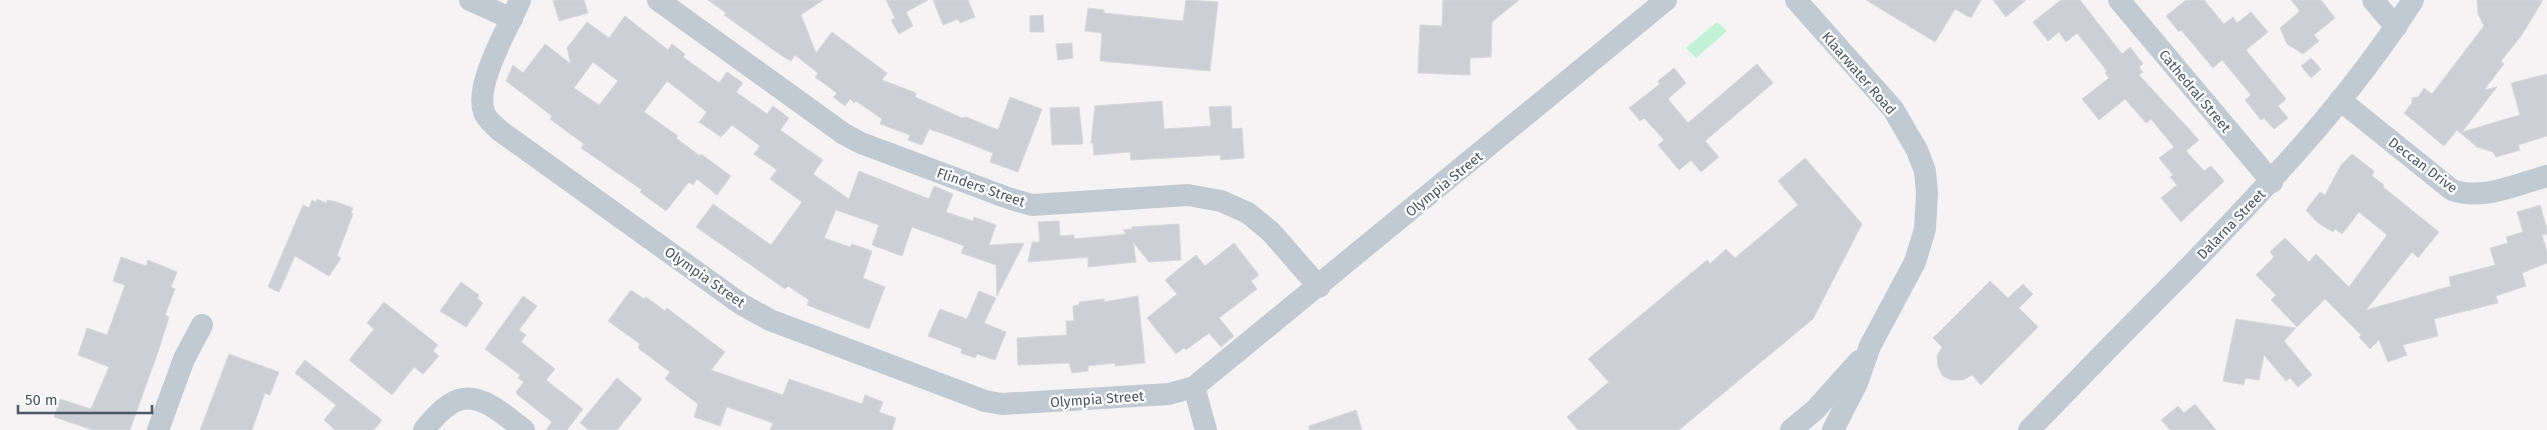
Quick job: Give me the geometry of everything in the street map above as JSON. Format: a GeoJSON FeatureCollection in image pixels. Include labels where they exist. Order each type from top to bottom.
{"type":"FeatureCollection","features":[{"type":"Feature","properties":{"kind":"street"},"geometry":{"type":"LineString","coordinates":[[470,0],[516,9]]}},
{"type":"Feature","properties":{"kind":"street","name":"Flinders Street"},"geometry":{"type":"LineString","coordinates":[[658,0],[827,124],[861,143],[1008,198],[1032,205],[1188,195],[1221,201],[1248,213],[1271,232],[1319,287]]}},
{"type":"Feature","properties":{"kind":"street","name":"Olympia Street"},"geometry":{"type":"LineString","coordinates":[[516,9],[484,83],[482,100],[484,114],[499,130],[741,304],[770,320],[985,401],[1002,404],[1169,394],[1194,387],[1319,287],[1666,0]]}},
{"type":"Feature","properties":{"kind":"street","name":"Klaarwater Road"},"geometry":{"type":"LineString","coordinates":[[1796,0],[1893,109],[1917,150],[1925,171],[1927,192],[1925,229],[1916,262],[1870,346],[1858,383],[1833,430]]}},
{"type":"Feature","properties":{"kind":"street","name":"Cathedral Street"},"geometry":{"type":"LineString","coordinates":[[2119,0],[2272,182]]}},
{"type":"Feature","properties":{"kind":"street"},"geometry":{"type":"LineString","coordinates":[[2373,0],[2396,27]]}},
{"type":"Feature","properties":{"kind":"street","name":"Dalarna Street"},"geometry":{"type":"LineString","coordinates":[[2029,430],[2272,182],[2340,100],[2396,27],[2412,0]]}},
{"type":"Feature","properties":{"kind":"street","name":"Deccan Drive"},"geometry":{"type":"LineString","coordinates":[[2340,100],[2452,190],[2471,195],[2487,193],[2547,176]]}},
{"type":"Feature","properties":{"kind":"street"},"geometry":{"type":"LineString","coordinates":[[158,430],[184,359],[202,325]]}},
{"type":"Feature","properties":{"kind":"street","name":"Klaarwater Road"},"geometry":{"type":"LineString","coordinates":[[1791,430],[1815,410],[1870,346]]}},
{"type":"Feature","properties":{"kind":"street"},"geometry":{"type":"LineString","coordinates":[[1194,387],[1206,430]]}},
{"type":"Feature","properties":{"kind":"street"},"geometry":{"type":"LineString","coordinates":[[424,430],[446,406],[460,399],[477,398],[499,410],[524,430]]}},
{"type":"Feature","properties":{"kind":"street"},"geometry":{"type":"LineString","coordinates":[[1815,410],[1828,430]]}},
{"type":"Feature","properties":{"kind":"green space"},"geometry":{"type":"Polygon","coordinates":[[[1717,22],[1727,31],[1696,58],[1686,48],[1717,22]]]}},
{"type":"Feature","properties":{"kind":"building"},"geometry":{"type":"Polygon","coordinates":[[[553,0],[584,0],[588,13],[559,21],[553,0]]]}},
{"type":"Feature","properties":{"kind":"building"},"geometry":{"type":"Polygon","coordinates":[[[708,0],[823,0],[801,15],[816,53],[832,32],[887,73],[882,80],[916,93],[915,97],[962,118],[966,117],[998,130],[1010,97],[1042,109],[1018,172],[990,162],[993,153],[929,129],[922,145],[908,140],[910,135],[880,124],[882,119],[856,101],[854,103],[850,99],[845,106],[833,97],[837,93],[815,77],[818,73],[795,55],[791,61],[782,56],[724,15],[726,13],[708,0]]]}},
{"type":"Feature","properties":{"kind":"building"},"geometry":{"type":"Polygon","coordinates":[[[886,0],[928,0],[906,12],[913,26],[899,34],[891,20],[895,18],[886,0]]]}},
{"type":"Feature","properties":{"kind":"building"},"geometry":{"type":"Polygon","coordinates":[[[933,0],[968,0],[975,17],[960,23],[958,19],[943,25],[933,0]]]}},
{"type":"Feature","properties":{"kind":"building"},"geometry":{"type":"Polygon","coordinates":[[[1186,0],[1218,2],[1210,71],[1100,61],[1102,33],[1085,31],[1088,8],[1104,10],[1104,13],[1183,21],[1186,0]]]}},
{"type":"Feature","properties":{"kind":"building"},"geometry":{"type":"Polygon","coordinates":[[[1443,0],[1519,0],[1492,22],[1491,57],[1470,58],[1470,75],[1418,73],[1420,25],[1442,26],[1443,0]]]}},
{"type":"Feature","properties":{"kind":"building"},"geometry":{"type":"Polygon","coordinates":[[[1866,0],[1981,0],[1971,18],[1955,9],[1935,42],[1866,0]]]}},
{"type":"Feature","properties":{"kind":"building"},"geometry":{"type":"Polygon","coordinates":[[[1993,0],[2026,0],[2006,17],[1993,0]]]}},
{"type":"Feature","properties":{"kind":"building"},"geometry":{"type":"Polygon","coordinates":[[[2061,0],[2080,0],[2122,54],[2130,47],[2143,64],[2139,67],[2143,72],[2139,75],[2199,140],[2186,151],[2204,171],[2211,166],[2224,181],[2181,222],[2161,198],[2177,185],[2170,177],[2173,175],[2159,158],[2174,147],[2151,119],[2146,123],[2125,99],[2099,120],[2082,99],[2109,78],[2105,73],[2107,71],[2077,33],[2066,42],[2059,32],[2048,41],[2033,22],[2061,0]]]}},
{"type":"Feature","properties":{"kind":"building"},"geometry":{"type":"Polygon","coordinates":[[[2186,0],[2204,0],[2224,24],[2233,17],[2237,23],[2251,12],[2268,32],[2246,50],[2286,99],[2278,106],[2288,118],[2274,129],[2264,118],[2261,120],[2245,100],[2251,95],[2222,60],[2213,68],[2181,30],[2179,32],[2166,16],[2186,0]]]}},
{"type":"Feature","properties":{"kind":"building"},"geometry":{"type":"Polygon","coordinates":[[[2291,0],[2321,0],[2335,18],[2314,35],[2319,41],[2303,54],[2287,44],[2280,28],[2300,11],[2291,0]]]}},
{"type":"Feature","properties":{"kind":"building"},"geometry":{"type":"Polygon","coordinates":[[[2477,0],[2543,0],[2521,36],[2501,61],[2504,64],[2484,90],[2497,87],[2462,132],[2520,115],[2511,83],[2547,74],[2547,136],[2518,145],[2520,150],[2496,157],[2493,152],[2477,147],[2457,130],[2444,146],[2404,113],[2412,103],[2412,98],[2418,97],[2424,88],[2432,94],[2484,26],[2478,14],[2477,0]]]}},
{"type":"Feature","properties":{"kind":"building"},"geometry":{"type":"Polygon","coordinates":[[[1043,15],[1044,32],[1030,32],[1030,16],[1043,15]]]}},
{"type":"Feature","properties":{"kind":"building"},"geometry":{"type":"Polygon","coordinates":[[[625,16],[668,50],[672,44],[685,54],[683,57],[719,83],[727,72],[743,83],[736,92],[767,114],[773,106],[789,118],[780,130],[823,160],[813,174],[849,199],[859,171],[929,199],[934,186],[953,194],[946,212],[973,221],[974,217],[996,225],[989,245],[1024,243],[997,296],[996,265],[961,253],[964,246],[912,227],[902,256],[872,245],[879,225],[836,210],[824,238],[850,247],[852,244],[872,251],[863,278],[885,287],[869,329],[807,305],[809,300],[788,286],[785,289],[696,227],[713,204],[771,245],[802,202],[770,179],[777,170],[754,154],[760,146],[732,125],[721,137],[699,122],[707,112],[667,81],[644,112],[678,136],[676,138],[700,156],[701,154],[731,176],[717,195],[697,179],[693,185],[689,182],[666,211],[640,192],[642,190],[581,148],[584,144],[550,119],[552,116],[506,81],[513,65],[523,73],[545,44],[571,64],[567,48],[587,22],[609,38],[625,16]],[[593,62],[574,88],[599,105],[618,81],[593,62]]]}},
{"type":"Feature","properties":{"kind":"building"},"geometry":{"type":"Polygon","coordinates":[[[1072,43],[1073,58],[1058,60],[1056,44],[1072,43]]]}},
{"type":"Feature","properties":{"kind":"building"},"geometry":{"type":"Polygon","coordinates":[[[2311,58],[2321,69],[2311,78],[2301,66],[2311,58]]]}},
{"type":"Feature","properties":{"kind":"building"},"geometry":{"type":"Polygon","coordinates":[[[1757,64],[1773,83],[1705,141],[1719,157],[1701,172],[1691,160],[1679,170],[1658,145],[1664,140],[1644,118],[1640,121],[1629,108],[1660,84],[1658,81],[1674,68],[1686,83],[1668,99],[1688,123],[1757,64]]]}},
{"type":"Feature","properties":{"kind":"building"},"geometry":{"type":"Polygon","coordinates":[[[1162,101],[1164,129],[1211,126],[1209,107],[1231,106],[1232,129],[1242,128],[1244,158],[1221,160],[1220,155],[1131,160],[1130,152],[1094,155],[1093,143],[1091,143],[1095,106],[1162,101]]]}},
{"type":"Feature","properties":{"kind":"building"},"geometry":{"type":"Polygon","coordinates":[[[1079,107],[1083,144],[1052,145],[1050,108],[1079,107]]]}},
{"type":"Feature","properties":{"kind":"building"},"geometry":{"type":"Polygon","coordinates":[[[2352,154],[2374,171],[2372,176],[2384,185],[2383,187],[2439,232],[2418,258],[2412,252],[2366,310],[2451,286],[2449,277],[2495,265],[2490,248],[2508,243],[2506,237],[2523,232],[2517,212],[2540,205],[2547,229],[2547,234],[2542,235],[2547,252],[2547,263],[2522,273],[2526,286],[2496,296],[2498,303],[2434,319],[2438,336],[2403,345],[2407,355],[2388,362],[2379,340],[2370,349],[2359,337],[2361,335],[2325,299],[2297,327],[2271,300],[2276,295],[2256,275],[2274,257],[2270,252],[2285,238],[2309,262],[2316,254],[2349,287],[2387,235],[2359,212],[2342,234],[2335,229],[2333,232],[2318,223],[2306,210],[2320,192],[2325,195],[2341,165],[2352,154]]]}},
{"type":"Feature","properties":{"kind":"building"},"geometry":{"type":"Polygon","coordinates":[[[1805,158],[1862,224],[1813,319],[1679,430],[1578,430],[1567,417],[1609,382],[1588,359],[1707,260],[1710,264],[1726,249],[1735,258],[1798,205],[1778,181],[1805,158]]]}},
{"type":"Feature","properties":{"kind":"building"},"geometry":{"type":"Polygon","coordinates":[[[317,199],[326,203],[327,200],[337,202],[353,208],[351,213],[353,214],[337,256],[341,258],[329,276],[295,256],[279,292],[268,287],[303,205],[309,208],[312,200],[316,202],[317,199]]]}},
{"type":"Feature","properties":{"kind":"building"},"geometry":{"type":"Polygon","coordinates":[[[1059,221],[1060,236],[1074,235],[1074,239],[1126,234],[1123,230],[1132,229],[1132,227],[1179,224],[1181,260],[1149,262],[1133,242],[1136,262],[1088,267],[1088,257],[1028,262],[1032,242],[1040,242],[1038,222],[1059,221]]]}},
{"type":"Feature","properties":{"kind":"building"},"geometry":{"type":"Polygon","coordinates":[[[1234,243],[1259,275],[1251,281],[1257,289],[1219,318],[1234,336],[1221,347],[1209,333],[1186,350],[1184,348],[1176,354],[1147,318],[1177,294],[1165,280],[1196,255],[1205,266],[1234,243]]]}},
{"type":"Feature","properties":{"kind":"building"},"geometry":{"type":"Polygon","coordinates":[[[121,257],[146,266],[148,260],[177,272],[171,287],[175,289],[165,315],[169,317],[159,349],[130,430],[93,430],[54,417],[60,399],[91,409],[109,367],[78,355],[87,328],[107,335],[125,285],[113,281],[121,257]]]}},
{"type":"Feature","properties":{"kind":"building"},"geometry":{"type":"Polygon","coordinates":[[[1990,281],[2008,298],[2023,284],[2033,294],[2019,308],[2038,327],[1981,385],[1972,375],[1963,380],[1951,380],[1943,376],[1938,367],[1937,356],[1942,347],[1933,338],[1990,281]]]}},
{"type":"Feature","properties":{"kind":"building"},"geometry":{"type":"Polygon","coordinates":[[[461,282],[479,295],[477,298],[483,303],[466,327],[440,311],[461,282]]]}},
{"type":"Feature","properties":{"kind":"building"},"geometry":{"type":"Polygon","coordinates":[[[631,290],[644,299],[646,297],[665,311],[667,308],[725,352],[711,370],[783,395],[789,379],[862,404],[865,395],[883,402],[879,412],[896,418],[892,430],[770,430],[773,423],[727,407],[720,426],[694,417],[698,404],[665,379],[670,372],[638,348],[640,344],[608,321],[631,290]]]}},
{"type":"Feature","properties":{"kind":"building"},"geometry":{"type":"Polygon","coordinates":[[[979,291],[996,298],[984,323],[1006,332],[995,360],[977,354],[975,358],[961,353],[962,349],[928,336],[940,309],[967,319],[979,291]]]}},
{"type":"Feature","properties":{"kind":"building"},"geometry":{"type":"Polygon","coordinates":[[[523,296],[537,306],[519,330],[526,335],[521,342],[555,369],[546,380],[583,409],[567,430],[546,430],[552,422],[516,392],[524,382],[518,378],[520,375],[485,349],[523,296]]]}},
{"type":"Feature","properties":{"kind":"building"},"geometry":{"type":"Polygon","coordinates":[[[1138,296],[1145,363],[1115,366],[1115,363],[1088,366],[1088,371],[1072,373],[1069,363],[1018,365],[1017,338],[1067,335],[1066,321],[1074,321],[1073,306],[1079,305],[1079,302],[1104,299],[1104,302],[1138,296]]]}},
{"type":"Feature","properties":{"kind":"building"},"geometry":{"type":"Polygon","coordinates":[[[384,302],[438,345],[433,351],[439,356],[423,374],[414,367],[392,395],[349,360],[374,329],[367,323],[384,302]]]}},
{"type":"Feature","properties":{"kind":"building"},"geometry":{"type":"Polygon","coordinates":[[[2236,319],[2296,328],[2284,341],[2312,375],[2298,387],[2290,378],[2286,381],[2264,355],[2259,380],[2245,378],[2244,385],[2223,381],[2236,319]]]}},
{"type":"Feature","properties":{"kind":"building"},"geometry":{"type":"Polygon","coordinates":[[[229,354],[279,372],[270,395],[265,393],[252,430],[200,430],[229,354]]]}},
{"type":"Feature","properties":{"kind":"building"},"geometry":{"type":"Polygon","coordinates":[[[305,360],[382,420],[374,430],[335,430],[324,420],[336,405],[295,373],[305,360]]]}},
{"type":"Feature","properties":{"kind":"building"},"geometry":{"type":"Polygon","coordinates":[[[617,378],[642,399],[617,430],[589,430],[580,423],[617,378]]]}},
{"type":"Feature","properties":{"kind":"building"},"geometry":{"type":"Polygon","coordinates":[[[2195,404],[2216,430],[2170,430],[2161,420],[2178,406],[2184,413],[2195,404]]]}},
{"type":"Feature","properties":{"kind":"building"},"geometry":{"type":"Polygon","coordinates":[[[1356,410],[1362,430],[1309,430],[1309,426],[1356,410]]]}}]}
